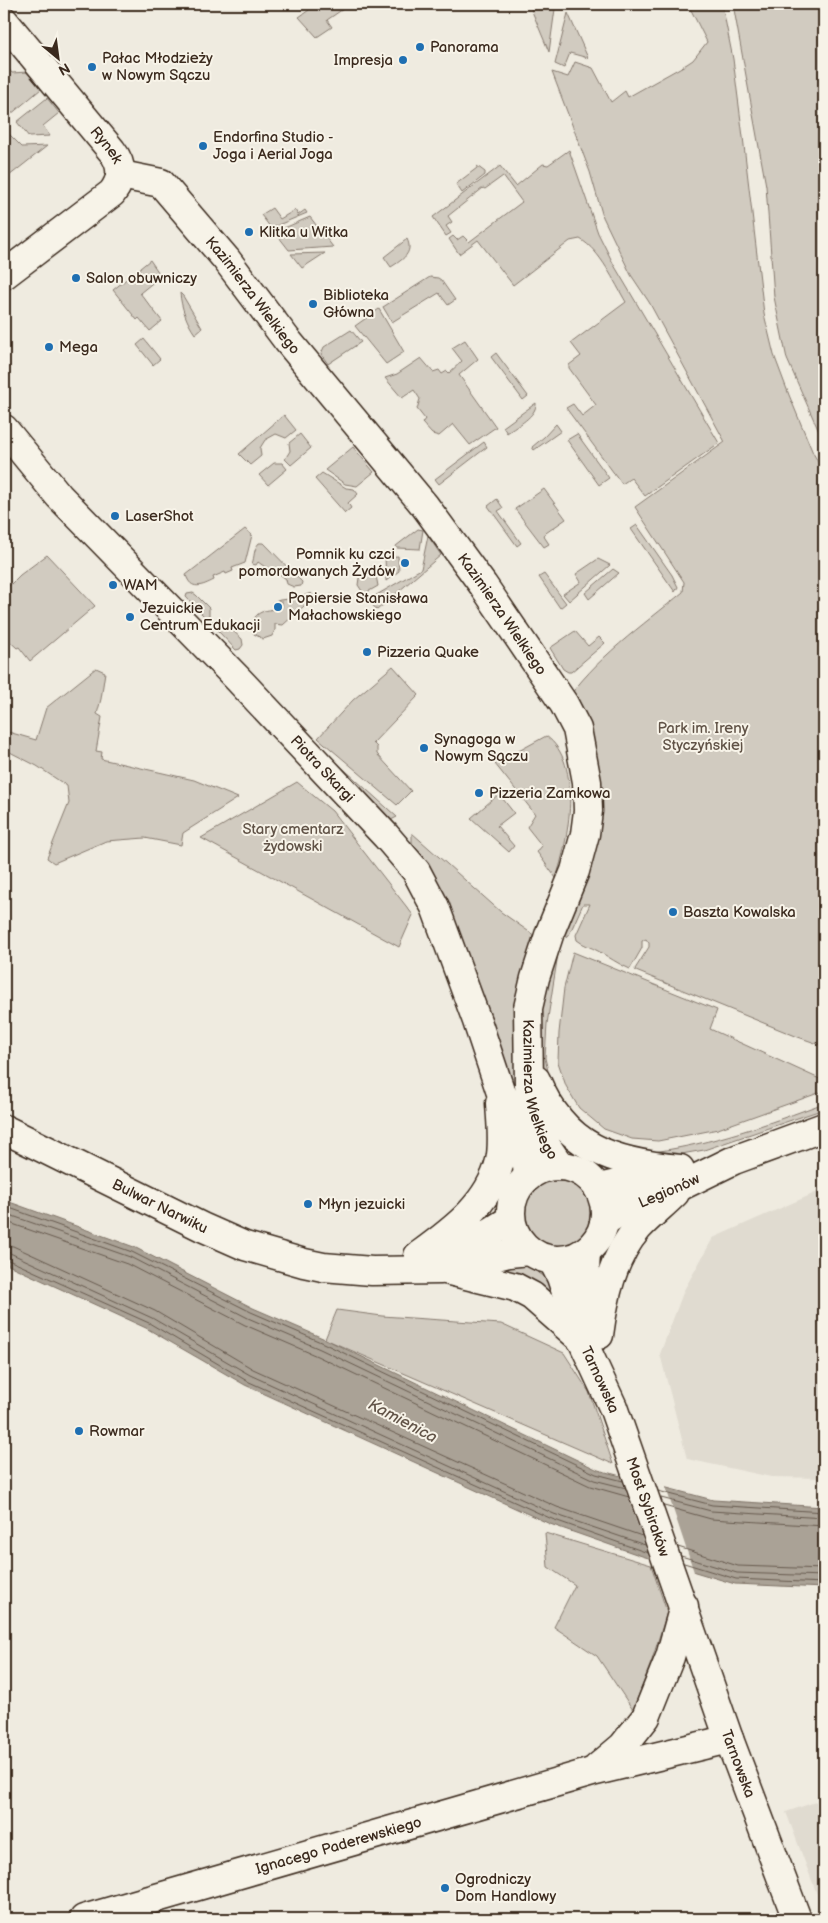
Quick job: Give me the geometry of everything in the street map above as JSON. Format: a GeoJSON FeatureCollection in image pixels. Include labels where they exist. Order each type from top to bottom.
{"type":"FeatureCollection","features":[{"type":"Feature","properties":{"kind":"street","name":"Rynek"},"geometry":{"type":"LineString","coordinates":[[4,21],[112,151],[120,166],[121,175],[112,193],[4,276]]}},
{"type":"Feature","properties":{"kind":"street","name":"Kazimierza Wielkiego"},"geometry":{"type":"LineString","coordinates":[[121,175],[161,183],[226,259],[287,340],[425,506],[483,585],[564,704],[577,729],[587,782],[588,811],[585,834],[575,871],[550,932],[534,978],[528,1008],[528,1085],[532,1107],[547,1147],[560,1166]]}},
{"type":"Feature","properties":{"kind":"street","name":"Piotra Skargi"},"geometry":{"type":"LineString","coordinates":[[4,429],[59,496],[237,678],[386,836],[416,871],[436,907],[500,1090],[512,1113],[528,1165],[528,1177]]}},
{"type":"Feature","properties":{"kind":"street"},"geometry":{"type":"LineString","coordinates":[[500,1090],[502,1140],[500,1161],[492,1184],[479,1205],[465,1219],[430,1263],[515,1287],[532,1296],[590,1338],[603,1308],[613,1270],[620,1254],[639,1228],[682,1177],[611,1157],[578,1139],[551,1110],[528,1060]]}},
{"type":"Feature","properties":{"kind":"street","name":"Legionów"},"geometry":{"type":"LineString","coordinates":[[605,1221],[682,1177],[824,1127]]}},
{"type":"Feature","properties":{"kind":"street","name":"Bulwar Narwiku"},"geometry":{"type":"LineString","coordinates":[[4,1129],[202,1228],[277,1256],[323,1267],[372,1271],[509,1253],[541,1256]]}},
{"type":"Feature","properties":{"kind":"street"},"geometry":{"type":"LineString","coordinates":[[560,1166],[573,1168],[585,1175],[599,1188],[605,1208],[605,1221],[598,1238],[586,1252],[576,1258],[565,1260],[541,1256],[519,1240],[511,1219],[513,1198],[520,1185],[538,1171],[560,1166]]}},
{"type":"Feature","properties":{"kind":"street","name":"Legionów"},"geometry":{"type":"LineString","coordinates":[[599,1188],[632,1182],[682,1177]]}},
{"type":"Feature","properties":{"kind":"street","name":"Bulwar Narwiku"},"geometry":{"type":"LineString","coordinates":[[430,1263],[487,1234],[511,1219]]}},
{"type":"Feature","properties":{"kind":"street","name":"Tarnowska"},"geometry":{"type":"LineString","coordinates":[[586,1252],[585,1271],[590,1338]]}},
{"type":"Feature","properties":{"kind":"street","name":"Tarnowska"},"geometry":{"type":"LineString","coordinates":[[541,1256],[561,1277],[590,1338],[613,1407]]}},
{"type":"Feature","properties":{"kind":"street","name":"Most Sybiraków"},"geometry":{"type":"LineString","coordinates":[[613,1407],[684,1606]]}},
{"type":"Feature","properties":{"kind":"street","name":"Tarnowska"},"geometry":{"type":"LineString","coordinates":[[684,1606],[729,1739],[796,1919]]}},
{"type":"Feature","properties":{"kind":"street","name":"Ignacego Paderewskiego"},"geometry":{"type":"LineString","coordinates":[[592,1772],[624,1746],[646,1717],[672,1649],[684,1606]]}},
{"type":"Feature","properties":{"kind":"street","name":"Ignacego Paderewskiego"},"geometry":{"type":"LineString","coordinates":[[84,1919],[592,1772],[729,1739]]}},
{"type":"Feature","properties":{"kind":"shaded area"},"geometry":{"type":"Polygon","coordinates":[[[824,1189],[824,1478],[771,1477],[687,1459],[660,1354],[684,1290],[713,1238],[824,1189]]]}},
{"type":"Feature","properties":{"kind":"shaded area"},"geometry":{"type":"Polygon","coordinates":[[[824,1799],[824,1910],[823,1910],[786,1812],[824,1799]]]}},
{"type":"Feature","properties":{"kind":"green space"},"geometry":{"type":"Polygon","coordinates":[[[305,4],[344,4],[346,7],[327,20],[332,27],[317,37],[299,17],[309,10],[305,4]]]}},
{"type":"Feature","properties":{"kind":"green space"},"geometry":{"type":"Polygon","coordinates":[[[529,4],[560,4],[555,9],[549,52],[529,4]]]}},
{"type":"Feature","properties":{"kind":"green space","name":"Park im. Ireny Styczyńskiej"},"geometry":{"type":"Polygon","coordinates":[[[688,4],[722,4],[733,59],[764,314],[774,355],[789,395],[813,453],[824,472],[824,1046],[636,971],[635,969],[649,947],[646,939],[642,941],[642,948],[630,969],[577,940],[576,935],[590,904],[583,904],[569,935],[563,936],[585,835],[564,704],[589,672],[683,592],[684,582],[635,507],[725,442],[649,302],[631,275],[603,217],[590,172],[552,72],[568,77],[575,62],[593,68],[611,102],[625,91],[628,97],[693,60],[707,42],[688,4]]]}},
{"type":"Feature","properties":{"kind":"green space"},"geometry":{"type":"Polygon","coordinates":[[[733,4],[822,4],[824,14],[824,443],[787,359],[774,297],[766,186],[733,4]]]}},
{"type":"Feature","properties":{"kind":"green space"},"geometry":{"type":"Polygon","coordinates":[[[568,13],[588,58],[570,53],[564,68],[555,64],[568,13]]]}},
{"type":"Feature","properties":{"kind":"green space"},"geometry":{"type":"Polygon","coordinates":[[[4,64],[12,73],[27,72],[41,89],[10,115],[4,108],[4,64]]]}},
{"type":"Feature","properties":{"kind":"green space"},"geometry":{"type":"Polygon","coordinates":[[[47,98],[59,113],[43,126],[50,136],[29,137],[17,122],[47,98]]]}},
{"type":"Feature","properties":{"kind":"green space"},"geometry":{"type":"Polygon","coordinates":[[[7,132],[22,147],[47,146],[4,180],[4,135],[7,132]]]}},
{"type":"Feature","properties":{"kind":"green space"},"geometry":{"type":"Polygon","coordinates":[[[569,150],[598,233],[614,265],[719,443],[645,496],[631,478],[622,484],[566,408],[573,404],[582,416],[596,405],[569,368],[569,365],[581,356],[571,343],[626,302],[601,259],[588,244],[580,239],[570,241],[513,285],[478,240],[459,254],[449,239],[453,236],[457,240],[463,236],[469,242],[522,202],[503,176],[485,189],[483,188],[448,216],[452,222],[446,226],[451,233],[446,236],[433,217],[500,166],[516,186],[543,164],[548,165],[569,150]]]}},
{"type":"Feature","properties":{"kind":"green space"},"geometry":{"type":"Polygon","coordinates":[[[477,166],[485,172],[485,175],[462,193],[456,184],[477,168],[477,166]]]}},
{"type":"Feature","properties":{"kind":"green space"},"geometry":{"type":"Polygon","coordinates":[[[272,208],[280,219],[295,210],[298,215],[305,210],[307,213],[271,228],[261,215],[272,208]]]}},
{"type":"Feature","properties":{"kind":"green space"},"geometry":{"type":"Polygon","coordinates":[[[310,217],[333,247],[289,250],[275,232],[310,217]]]}},
{"type":"Feature","properties":{"kind":"green space"},"geometry":{"type":"Polygon","coordinates":[[[407,239],[409,248],[406,256],[391,267],[384,257],[407,239]]]}},
{"type":"Feature","properties":{"kind":"green space"},"geometry":{"type":"Polygon","coordinates":[[[325,253],[302,268],[291,254],[325,253]]]}},
{"type":"Feature","properties":{"kind":"green space"},"geometry":{"type":"Polygon","coordinates":[[[150,260],[161,276],[140,293],[162,321],[150,331],[139,318],[137,320],[113,290],[150,260]]]}},
{"type":"Feature","properties":{"kind":"green space"},"geometry":{"type":"Polygon","coordinates":[[[430,277],[441,280],[455,300],[448,305],[439,293],[392,322],[383,307],[430,277]]]}},
{"type":"Feature","properties":{"kind":"green space"},"geometry":{"type":"Polygon","coordinates":[[[180,293],[202,328],[195,334],[185,315],[180,293]]]}},
{"type":"Feature","properties":{"kind":"green space"},"geometry":{"type":"Polygon","coordinates":[[[379,309],[404,352],[386,364],[355,326],[379,309]]]}},
{"type":"Feature","properties":{"kind":"green space"},"geometry":{"type":"Polygon","coordinates":[[[351,330],[361,342],[328,364],[321,354],[324,347],[351,330]]]}},
{"type":"Feature","properties":{"kind":"green space"},"geometry":{"type":"Polygon","coordinates":[[[144,339],[160,359],[153,365],[137,345],[144,339]]]}},
{"type":"Feature","properties":{"kind":"green space"},"geometry":{"type":"Polygon","coordinates":[[[465,340],[478,359],[459,375],[496,427],[470,445],[453,424],[439,436],[432,434],[422,423],[425,419],[417,409],[420,399],[414,390],[402,398],[385,378],[397,374],[421,358],[433,372],[439,370],[442,374],[447,371],[449,373],[462,361],[452,348],[465,340]]]}},
{"type":"Feature","properties":{"kind":"green space"},"geometry":{"type":"Polygon","coordinates":[[[496,353],[528,396],[523,400],[491,357],[496,353]]]}},
{"type":"Feature","properties":{"kind":"green space"},"geometry":{"type":"Polygon","coordinates":[[[536,403],[530,416],[507,433],[503,427],[536,403]]]}},
{"type":"Feature","properties":{"kind":"green space"},"geometry":{"type":"Polygon","coordinates":[[[284,415],[296,430],[286,438],[276,434],[265,440],[260,448],[261,456],[250,465],[239,454],[284,415]]]}},
{"type":"Feature","properties":{"kind":"green space"},"geometry":{"type":"Polygon","coordinates":[[[556,424],[561,431],[534,450],[532,447],[556,424]]]}},
{"type":"Feature","properties":{"kind":"green space"},"geometry":{"type":"Polygon","coordinates":[[[300,434],[311,448],[291,465],[285,459],[290,451],[289,443],[300,434]]]}},
{"type":"Feature","properties":{"kind":"green space"},"geometry":{"type":"Polygon","coordinates":[[[577,434],[609,478],[599,485],[567,440],[577,434]]]}},
{"type":"Feature","properties":{"kind":"green space"},"geometry":{"type":"Polygon","coordinates":[[[484,442],[487,447],[439,484],[435,479],[484,442]]]}},
{"type":"Feature","properties":{"kind":"green space"},"geometry":{"type":"Polygon","coordinates":[[[353,447],[374,472],[357,486],[345,484],[325,470],[353,447]]]}},
{"type":"Feature","properties":{"kind":"green space"},"geometry":{"type":"Polygon","coordinates":[[[274,463],[282,463],[287,469],[268,485],[259,475],[274,463]]]}},
{"type":"Feature","properties":{"kind":"green space"},"geometry":{"type":"Polygon","coordinates":[[[322,473],[346,488],[354,489],[358,494],[348,503],[351,508],[345,513],[315,479],[322,473]]]}},
{"type":"Feature","properties":{"kind":"green space"},"geometry":{"type":"Polygon","coordinates":[[[544,489],[566,519],[543,535],[549,544],[544,547],[515,509],[544,489]]]}},
{"type":"Feature","properties":{"kind":"green space"},"geometry":{"type":"Polygon","coordinates":[[[497,499],[503,508],[498,511],[521,543],[517,546],[488,506],[497,499]]]}},
{"type":"Feature","properties":{"kind":"green space"},"geometry":{"type":"Polygon","coordinates":[[[637,525],[672,575],[678,587],[675,592],[631,529],[637,525]]]}},
{"type":"Feature","properties":{"kind":"green space"},"geometry":{"type":"Polygon","coordinates":[[[245,529],[252,535],[245,563],[232,568],[233,571],[213,577],[214,580],[205,584],[197,586],[188,580],[186,575],[245,529]]]}},
{"type":"Feature","properties":{"kind":"green space"},"geometry":{"type":"Polygon","coordinates":[[[418,529],[423,530],[420,549],[397,548],[396,546],[418,529]]]}},
{"type":"Feature","properties":{"kind":"green space"},"geometry":{"type":"Polygon","coordinates":[[[428,536],[441,555],[377,610],[368,600],[421,569],[428,536]]]}},
{"type":"Feature","properties":{"kind":"green space"},"geometry":{"type":"Polygon","coordinates":[[[259,543],[264,543],[302,582],[301,586],[294,587],[287,584],[286,579],[278,573],[277,575],[267,571],[268,569],[258,562],[256,565],[252,564],[259,543]]]}},
{"type":"Feature","properties":{"kind":"green space"},"geometry":{"type":"Polygon","coordinates":[[[47,555],[95,606],[30,661],[19,647],[17,648],[4,636],[4,591],[20,575],[47,555]]]}},
{"type":"Feature","properties":{"kind":"green space"},"geometry":{"type":"Polygon","coordinates":[[[398,556],[399,571],[386,581],[385,557],[398,556]]]}},
{"type":"Feature","properties":{"kind":"green space"},"geometry":{"type":"Polygon","coordinates":[[[598,559],[610,565],[569,601],[563,594],[581,582],[576,574],[598,559]]]}},
{"type":"Feature","properties":{"kind":"green space"},"geometry":{"type":"Polygon","coordinates":[[[374,565],[378,586],[364,594],[358,585],[359,578],[374,565]]]}},
{"type":"Feature","properties":{"kind":"green space"},"geometry":{"type":"Polygon","coordinates":[[[613,569],[619,573],[589,599],[585,593],[613,569]]]}},
{"type":"Feature","properties":{"kind":"green space"},"geometry":{"type":"Polygon","coordinates":[[[544,574],[566,603],[560,608],[539,577],[544,574]]]}},
{"type":"Feature","properties":{"kind":"green space"},"geometry":{"type":"Polygon","coordinates":[[[193,593],[209,608],[209,616],[215,624],[232,626],[232,630],[242,639],[243,645],[240,649],[236,650],[186,597],[187,594],[193,593]]]}},
{"type":"Feature","properties":{"kind":"green space"},"geometry":{"type":"Polygon","coordinates":[[[311,593],[314,597],[283,625],[275,624],[272,636],[263,639],[254,634],[251,628],[258,614],[282,607],[282,602],[272,603],[298,598],[311,593]]]}},
{"type":"Feature","properties":{"kind":"green space"},"geometry":{"type":"Polygon","coordinates":[[[575,631],[588,646],[599,637],[605,643],[571,672],[568,672],[563,669],[550,648],[575,631]]]}},
{"type":"Feature","properties":{"kind":"green space"},"geometry":{"type":"Polygon","coordinates":[[[393,666],[419,695],[373,743],[377,747],[377,754],[411,791],[397,805],[318,738],[353,700],[393,666]]]}},
{"type":"Feature","properties":{"kind":"green space"},"geometry":{"type":"Polygon","coordinates":[[[96,668],[105,672],[97,714],[102,717],[96,751],[102,752],[101,759],[194,780],[238,798],[183,833],[181,845],[145,838],[106,841],[54,863],[47,858],[69,803],[67,786],[37,766],[4,749],[4,727],[5,731],[36,740],[46,708],[96,668]]]}},
{"type":"Feature","properties":{"kind":"green space"},"geometry":{"type":"Polygon","coordinates":[[[546,736],[558,748],[565,764],[569,783],[568,824],[556,878],[537,852],[542,846],[527,827],[535,814],[495,764],[546,736]]]}},
{"type":"Feature","properties":{"kind":"green space"},"geometry":{"type":"Polygon","coordinates":[[[336,762],[397,817],[389,821],[332,765],[336,762]]]}},
{"type":"Feature","properties":{"kind":"green space","name":"Stary cmentarz żydowski"},"geometry":{"type":"Polygon","coordinates":[[[297,782],[332,811],[413,915],[399,947],[201,838],[297,782]]]}},
{"type":"Feature","properties":{"kind":"green space"},"geometry":{"type":"Polygon","coordinates":[[[499,794],[514,813],[497,826],[514,846],[509,852],[471,818],[499,794]]]}},
{"type":"Feature","properties":{"kind":"green space"},"geometry":{"type":"Polygon","coordinates":[[[412,833],[501,912],[535,936],[528,1122],[412,843],[412,833]]]}},
{"type":"Feature","properties":{"kind":"green space"},"geometry":{"type":"Polygon","coordinates":[[[555,950],[558,954],[547,1024],[545,1058],[551,1084],[547,1089],[537,1048],[542,995],[555,950]]]}},
{"type":"Feature","properties":{"kind":"green space"},"geometry":{"type":"Polygon","coordinates":[[[573,952],[717,1010],[710,1029],[824,1081],[824,1091],[718,1129],[658,1141],[632,1139],[604,1129],[579,1108],[566,1086],[558,1062],[564,988],[573,952]]]}},
{"type":"Feature","properties":{"kind":"green space"},"geometry":{"type":"Polygon","coordinates":[[[824,1103],[824,1109],[704,1150],[676,1155],[653,1152],[718,1139],[761,1126],[824,1103]]]}},
{"type":"Feature","properties":{"kind":"green space"},"geometry":{"type":"Polygon","coordinates":[[[558,1172],[574,1175],[587,1184],[596,1197],[599,1213],[596,1229],[587,1242],[574,1251],[558,1254],[542,1251],[529,1242],[520,1229],[517,1213],[520,1197],[529,1184],[542,1175],[558,1172]]]}},
{"type":"Feature","properties":{"kind":"green space"},"geometry":{"type":"Polygon","coordinates":[[[500,1260],[518,1261],[549,1279],[558,1289],[540,1294],[500,1274],[500,1260]]]}},
{"type":"Feature","properties":{"kind":"green space"},"geometry":{"type":"Polygon","coordinates":[[[337,1310],[382,1316],[501,1324],[564,1353],[589,1392],[613,1464],[325,1339],[337,1310]]]}},
{"type":"Feature","properties":{"kind":"green space"},"geometry":{"type":"Polygon","coordinates":[[[545,1533],[651,1565],[667,1612],[652,1660],[633,1710],[597,1656],[554,1627],[575,1585],[548,1567],[545,1533]]]}},
{"type":"Feature","properties":{"kind":"water","name":"Kamienica"},"geometry":{"type":"Polygon","coordinates":[[[4,1200],[134,1247],[253,1308],[325,1339],[598,1470],[713,1500],[824,1507],[824,1588],[735,1584],[642,1556],[550,1524],[245,1385],[146,1328],[4,1263],[4,1200]]]}},
{"type":"Feature","properties":{"kind":"pier"},"geometry":{"type":"Polygon","coordinates":[[[619,1472],[665,1485],[695,1575],[650,1561],[619,1472]]]}},
{"type":"Feature","properties":{"kind":"place","name":"Panorama"},"geometry":{"type":"Point","coordinates":[420,47]}},
{"type":"Feature","properties":{"kind":"place","name":"Impresja"},"geometry":{"type":"Point","coordinates":[403,60]}},
{"type":"Feature","properties":{"kind":"place","name":"Pałac Młodzieży w Nowym Sączu"},"geometry":{"type":"Point","coordinates":[92,67]}},
{"type":"Feature","properties":{"kind":"place","name":"Endorfina Studio - Joga i Aerial Joga"},"geometry":{"type":"Point","coordinates":[203,146]}},
{"type":"Feature","properties":{"kind":"place","name":"Klitka u Witka"},"geometry":{"type":"Point","coordinates":[249,232]}},
{"type":"Feature","properties":{"kind":"place","name":"Salon obuwniczy"},"geometry":{"type":"Point","coordinates":[76,278]}},
{"type":"Feature","properties":{"kind":"place","name":"Biblioteka Główna"},"geometry":{"type":"Point","coordinates":[313,304]}},
{"type":"Feature","properties":{"kind":"place","name":"Mega"},"geometry":{"type":"Point","coordinates":[49,347]}},
{"type":"Feature","properties":{"kind":"place","name":"LaserShot"},"geometry":{"type":"Point","coordinates":[115,516]}},
{"type":"Feature","properties":{"kind":"place","name":"Pomnik ku czci pomordowanych Żydów"},"geometry":{"type":"Point","coordinates":[405,563]}},
{"type":"Feature","properties":{"kind":"place","name":"WAM"},"geometry":{"type":"Point","coordinates":[113,585]}},
{"type":"Feature","properties":{"kind":"place","name":"Popiersie Stanisława Małachowskiego"},"geometry":{"type":"Point","coordinates":[278,607]}},
{"type":"Feature","properties":{"kind":"place","name":"Jezuickie Centrum Edukacji"},"geometry":{"type":"Point","coordinates":[130,617]}},
{"type":"Feature","properties":{"kind":"place","name":"Pizzeria Quake"},"geometry":{"type":"Point","coordinates":[367,652]}},
{"type":"Feature","properties":{"kind":"place","name":"Synagoga w Nowym Sączu"},"geometry":{"type":"Point","coordinates":[424,748]}},
{"type":"Feature","properties":{"kind":"place","name":"Pizzeria Zamkowa"},"geometry":{"type":"Point","coordinates":[479,793]}},
{"type":"Feature","properties":{"kind":"place","name":"Baszta Kowalska"},"geometry":{"type":"Point","coordinates":[673,912]}},
{"type":"Feature","properties":{"kind":"place","name":"Młyn jezuicki"},"geometry":{"type":"Point","coordinates":[308,1204]}},
{"type":"Feature","properties":{"kind":"place","name":"Rowmar"},"geometry":{"type":"Point","coordinates":[79,1431]}},
{"type":"Feature","properties":{"kind":"place","name":"Ogrodniczy Dom Handlowy"},"geometry":{"type":"Point","coordinates":[445,1888]}}]}
